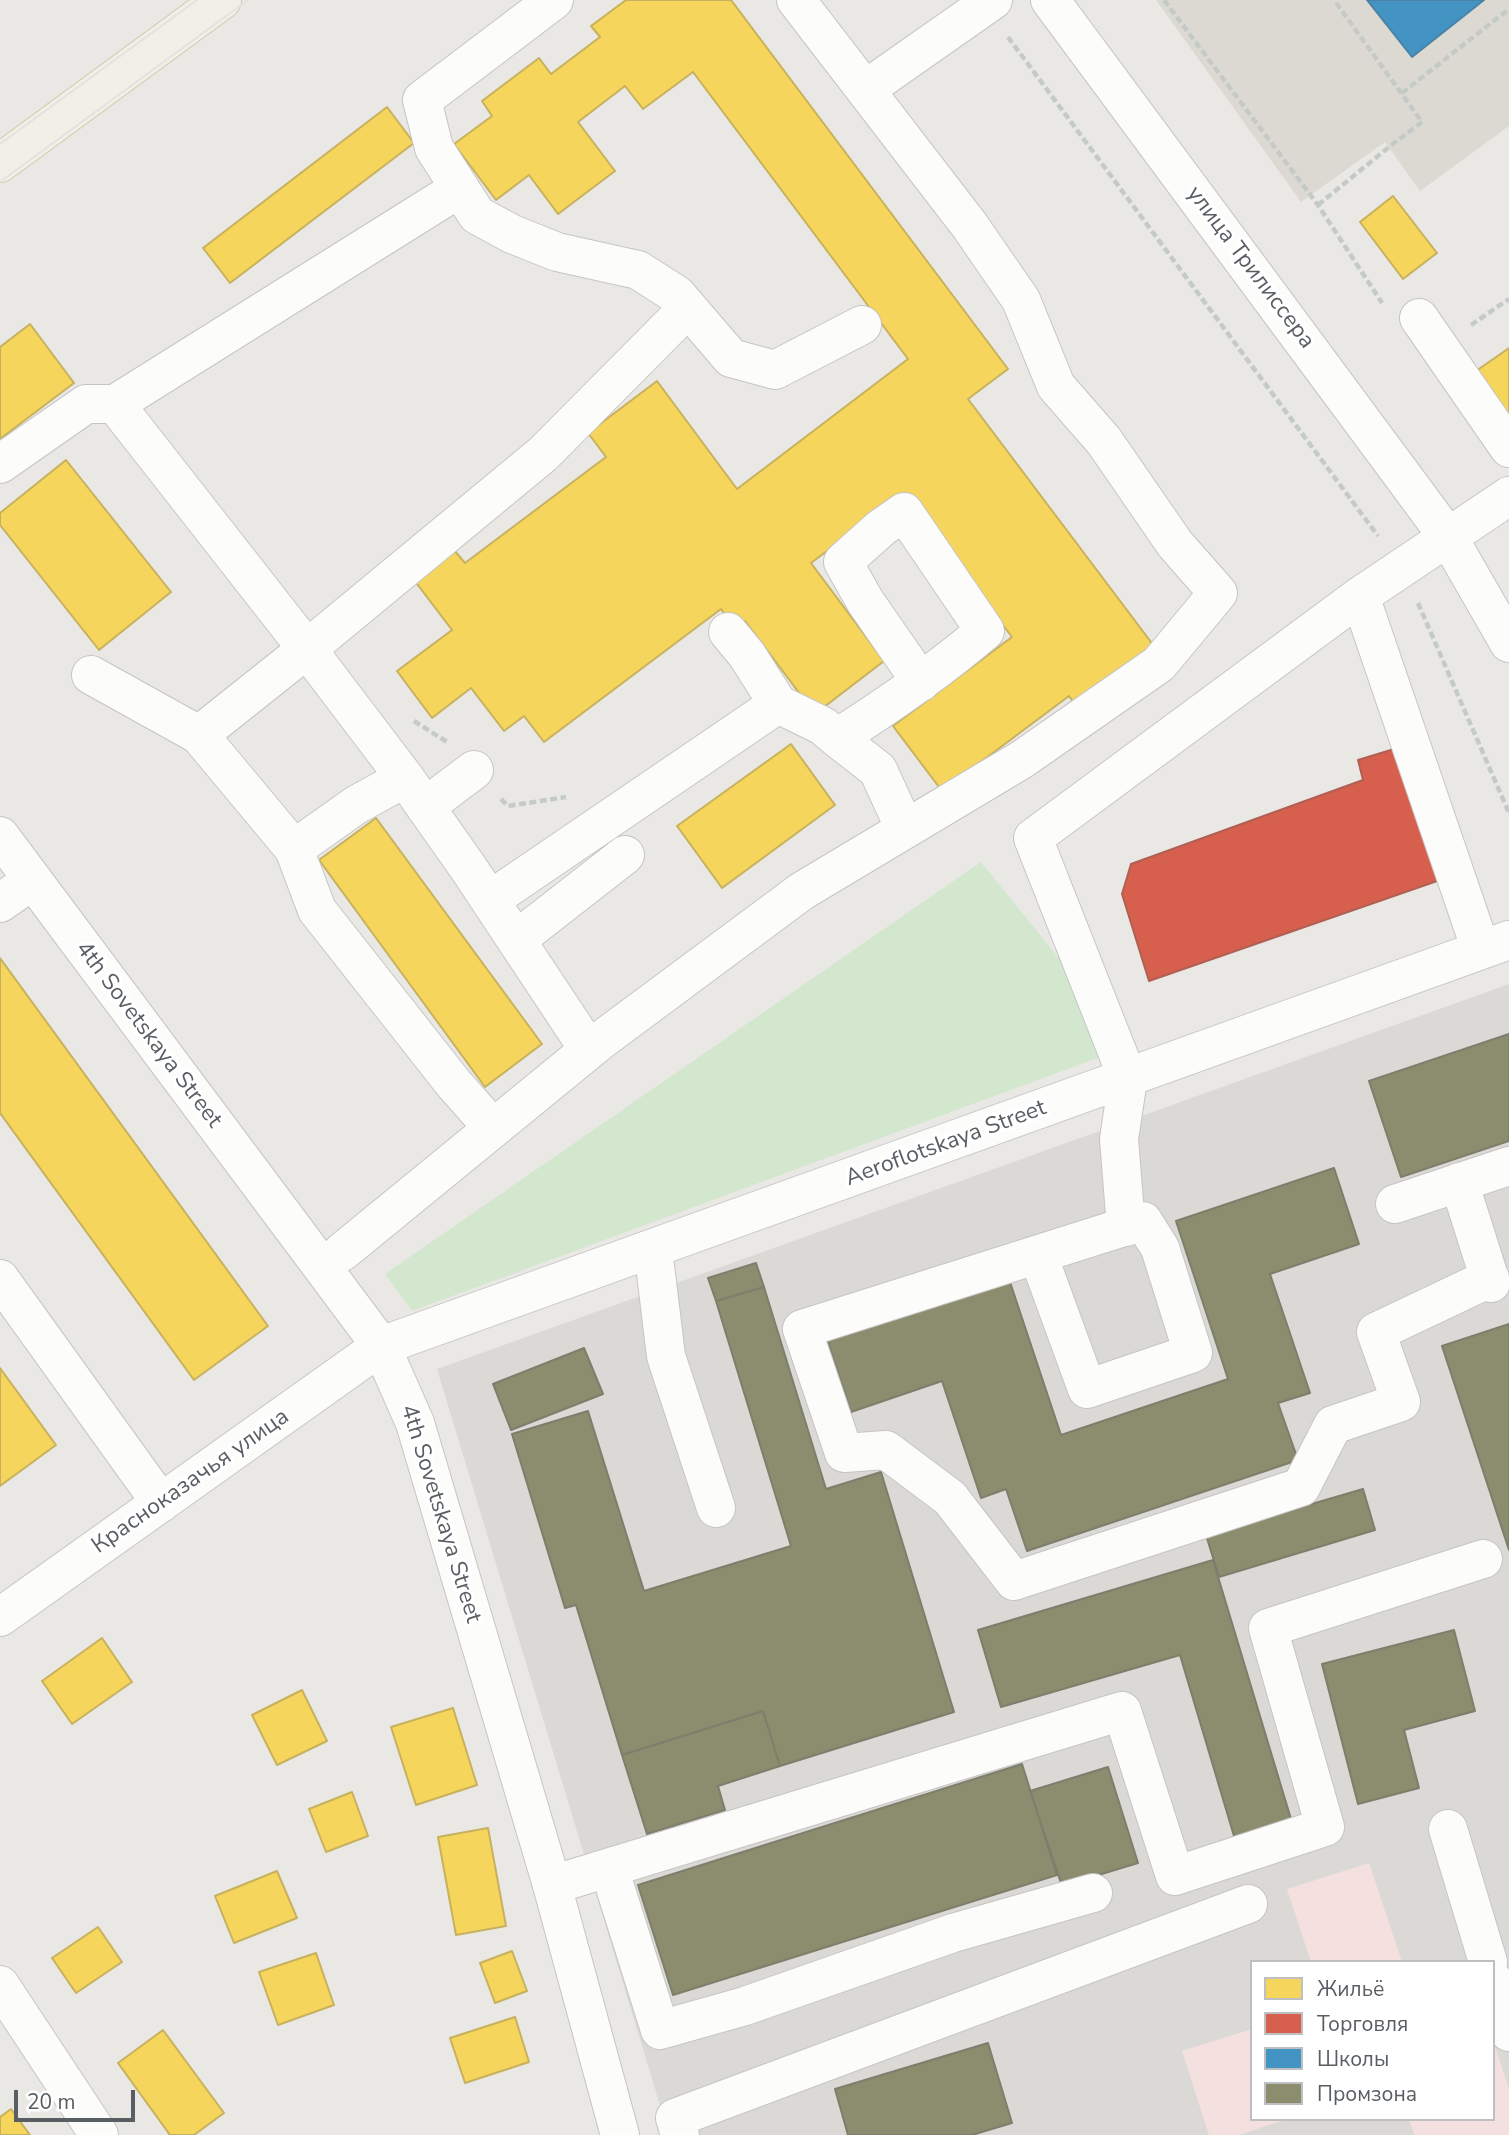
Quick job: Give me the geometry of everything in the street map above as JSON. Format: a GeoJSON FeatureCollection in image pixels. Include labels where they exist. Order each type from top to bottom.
{"type":"FeatureCollection","features":[{"type":"Feature","properties":{"kind":"main road"},"geometry":{"type":"LineString","coordinates":[[0,163],[222,0]]}},
{"type":"Feature","properties":{"kind":"street"},"geometry":{"type":"LineString","coordinates":[[554,0],[422,100],[434,148],[477,215],[512,234],[557,252],[638,270],[677,295],[731,358],[775,370],[862,325]]}},
{"type":"Feature","properties":{"kind":"street"},"geometry":{"type":"LineString","coordinates":[[342,1252],[589,1050],[802,891],[1021,760],[1159,664],[1218,593],[1175,544],[1104,441],[1056,386],[1021,300],[970,226],[796,0]]}},
{"type":"Feature","properties":{"kind":"street","name":"улица Трилиссера"},"geometry":{"type":"LineString","coordinates":[[1050,0],[1448,537],[1509,643]]}},
{"type":"Feature","properties":{"kind":"street"},"geometry":{"type":"LineString","coordinates":[[866,89],[988,3]]}},
{"type":"Feature","properties":{"kind":"street"},"geometry":{"type":"LineString","coordinates":[[0,464],[86,404],[116,404],[460,188]]}},
{"type":"Feature","properties":{"kind":"street"},"geometry":{"type":"LineString","coordinates":[[199,735],[542,454],[688,308]]}},
{"type":"Feature","properties":{"kind":"street"},"geometry":{"type":"LineString","coordinates":[[1403,314],[1509,448]]}},
{"type":"Feature","properties":{"kind":"street"},"geometry":{"type":"LineString","coordinates":[[116,404],[415,792],[589,1050]]}},
{"type":"Feature","properties":{"kind":"street"},"geometry":{"type":"LineString","coordinates":[[1126,1227],[1119,1139],[1128,1079],[1033,838],[1360,596],[1509,496]]}},
{"type":"Feature","properties":{"kind":"street"},"geometry":{"type":"LineString","coordinates":[[1360,596],[1495,945]]}},
{"type":"Feature","properties":{"kind":"street"},"geometry":{"type":"LineString","coordinates":[[728,632],[747,655],[778,704],[823,726],[878,770],[905,829]]}},
{"type":"Feature","properties":{"kind":"street"},"geometry":{"type":"LineString","coordinates":[[91,675],[199,735],[294,849],[317,910],[454,1084],[493,1128]]}},
{"type":"Feature","properties":{"kind":"street"},"geometry":{"type":"LineString","coordinates":[[837,738],[921,682]]}},
{"type":"Feature","properties":{"kind":"street"},"geometry":{"type":"LineString","coordinates":[[490,900],[778,704]]}},
{"type":"Feature","properties":{"kind":"street"},"geometry":{"type":"LineString","coordinates":[[294,849],[356,805],[415,792],[474,770]]}},
{"type":"Feature","properties":{"kind":"street","name":"4th Sovetskaya Street"},"geometry":{"type":"LineString","coordinates":[[0,836],[381,1346],[415,1423],[552,1885],[620,2135]]}},
{"type":"Feature","properties":{"kind":"street"},"geometry":{"type":"LineString","coordinates":[[516,940],[625,855]]}},
{"type":"Feature","properties":{"kind":"street"},"geometry":{"type":"LineString","coordinates":[[0,903],[33,880]]}},
{"type":"Feature","properties":{"kind":"street","name":"Aeroflotskaya Street"},"geometry":{"type":"LineString","coordinates":[[381,1346],[1495,945]]}},
{"type":"Feature","properties":{"kind":"street"},"geometry":{"type":"LineString","coordinates":[[1395,1204],[1509,1166]]}},
{"type":"Feature","properties":{"kind":"street"},"geometry":{"type":"LineString","coordinates":[[1038,1255],[1087,1389],[1193,1353],[1160,1248],[1143,1221],[802,1329],[844,1453],[886,1450],[950,1498],[1014,1581],[1301,1487],[1334,1424],[1401,1402],[1377,1332],[1491,1280],[1459,1182]]}},
{"type":"Feature","properties":{"kind":"street"},"geometry":{"type":"LineString","coordinates":[[653,1249],[666,1356],[716,1508]]}},
{"type":"Feature","properties":{"kind":"street"},"geometry":{"type":"LineString","coordinates":[[0,1279],[161,1503]]}},
{"type":"Feature","properties":{"kind":"street","name":"Красноказачья улица"},"geometry":{"type":"LineString","coordinates":[[0,1617],[381,1346]]}},
{"type":"Feature","properties":{"kind":"street"},"geometry":{"type":"LineString","coordinates":[[552,1885],[1122,1711],[1175,1876],[1325,1827],[1268,1628],[1483,1559]]}},
{"type":"Feature","properties":{"kind":"street"},"geometry":{"type":"LineString","coordinates":[[1448,1829],[1487,1960]]}},
{"type":"Feature","properties":{"kind":"street"},"geometry":{"type":"LineString","coordinates":[[608,1868],[660,2030],[745,2006],[953,1933],[1093,1893]]}},
{"type":"Feature","properties":{"kind":"street"},"geometry":{"type":"LineString","coordinates":[[680,2135],[675,2118],[1248,1904]]}},
{"type":"Feature","properties":{"kind":"street"},"geometry":{"type":"LineString","coordinates":[[0,1985],[99,2135]]}},
{"type":"Feature","properties":{"kind":"street"},"geometry":{"type":"LineString","coordinates":[[1495,1986],[1509,2032]]}},
{"type":"Feature","properties":{"kind":"path"},"geometry":{"type":"LineString","coordinates":[[1164,0],[1403,314]]}},
{"type":"Feature","properties":{"kind":"path"},"geometry":{"type":"LineString","coordinates":[[1318,205],[1422,122],[1334,0]]}},
{"type":"Feature","properties":{"kind":"path"},"geometry":{"type":"LineString","coordinates":[[988,3],[1402,568],[1509,813]]}},
{"type":"Feature","properties":{"kind":"path"},"geometry":{"type":"LineString","coordinates":[[1402,93],[1509,9]]}},
{"type":"Feature","properties":{"kind":"path"},"geometry":{"type":"LineString","coordinates":[[412,720],[443,738],[508,806],[571,797]]}},
{"type":"Feature","properties":{"kind":"path"},"geometry":{"type":"LineString","coordinates":[[1502,797],[1509,795]]}},
{"type":"Feature","properties":{"kind":"shaded area"},"geometry":{"type":"Polygon","coordinates":[[[1156,0],[1509,0],[1509,126],[1420,191],[1385,142],[1301,202],[1156,0]]]}},
{"type":"Feature","properties":{"kind":"shaded area"},"geometry":{"type":"Polygon","coordinates":[[[1509,984],[1509,2135],[669,2135],[437,1369],[1509,984]]]}},
{"type":"Feature","properties":{"kind":"shaded area"},"geometry":{"type":"Polygon","coordinates":[[[1369,1863],[1401,1960],[1310,1960],[1287,1889],[1369,1863]]]}},
{"type":"Feature","properties":{"kind":"shaded area"},"geometry":{"type":"Polygon","coordinates":[[[1250,2030],[1250,2121],[1281,2121],[1239,2135],[1209,2135],[1182,2051],[1250,2030]]]}},
{"type":"Feature","properties":{"kind":"shaded area"},"geometry":{"type":"Polygon","coordinates":[[[1495,2047],[1509,2089],[1509,2135],[1414,2135],[1410,2121],[1495,2121],[1495,2047]]]}},
{"type":"Feature","properties":{"kind":"green space"},"geometry":{"type":"Polygon","coordinates":[[[981,862],[1130,1046],[412,1311],[385,1274],[981,862]]]}},
{"type":"Feature","properties":{"kind":"building: Жильё"},"geometry":{"type":"Polygon","coordinates":[[[626,0],[731,0],[1008,369],[968,399],[1154,646],[1075,705],[1069,696],[942,791],[893,726],[1012,637],[903,494],[811,563],[884,661],[815,714],[745,621],[735,629],[721,609],[544,742],[524,716],[504,731],[471,688],[432,718],[397,671],[452,630],[414,580],[454,550],[465,563],[606,457],[588,433],[657,381],[737,489],[908,359],[693,72],[643,109],[625,86],[578,122],[615,171],[558,214],[529,175],[496,200],[454,144],[492,116],[482,101],[539,58],[551,74],[600,37],[591,26],[626,0]]]}},
{"type":"Feature","properties":{"kind":"building: Жильё"},"geometry":{"type":"Polygon","coordinates":[[[387,107],[414,143],[230,283],[203,248],[387,107]]]}},
{"type":"Feature","properties":{"kind":"building: Жильё"},"geometry":{"type":"Polygon","coordinates":[[[1393,196],[1437,253],[1403,279],[1360,222],[1393,196]]]}},
{"type":"Feature","properties":{"kind":"building: Жильё"},"geometry":{"type":"Polygon","coordinates":[[[30,324],[74,383],[0,439],[0,347],[30,324]]]}},
{"type":"Feature","properties":{"kind":"building: Жильё"},"geometry":{"type":"Polygon","coordinates":[[[1509,348],[1509,418],[1476,371],[1509,348]]]}},
{"type":"Feature","properties":{"kind":"building: Жильё"},"geometry":{"type":"Polygon","coordinates":[[[66,460],[171,592],[99,650],[0,525],[0,513],[66,460]]]}},
{"type":"Feature","properties":{"kind":"building: Жильё"},"geometry":{"type":"Polygon","coordinates":[[[791,744],[835,805],[722,888],[677,826],[791,744]]]}},
{"type":"Feature","properties":{"kind":"building: Жильё"},"geometry":{"type":"Polygon","coordinates":[[[376,818],[542,1044],[485,1087],[319,860],[376,818]]]}},
{"type":"Feature","properties":{"kind":"building: Жильё"},"geometry":{"type":"Polygon","coordinates":[[[0,958],[268,1326],[194,1380],[0,1113],[0,958]]]}},
{"type":"Feature","properties":{"kind":"building: Жильё"},"geometry":{"type":"Polygon","coordinates":[[[0,1368],[56,1445],[0,1486],[0,1368]]]}},
{"type":"Feature","properties":{"kind":"building: Жильё"},"geometry":{"type":"Polygon","coordinates":[[[102,1638],[132,1682],[72,1724],[42,1681],[102,1638]]]}},
{"type":"Feature","properties":{"kind":"building: Жильё"},"geometry":{"type":"Polygon","coordinates":[[[302,1690],[327,1741],[277,1765],[252,1715],[302,1690]]]}},
{"type":"Feature","properties":{"kind":"building: Жильё"},"geometry":{"type":"Polygon","coordinates":[[[453,1708],[477,1785],[416,1805],[391,1727],[453,1708]]]}},
{"type":"Feature","properties":{"kind":"building: Жильё"},"geometry":{"type":"Polygon","coordinates":[[[352,1792],[368,1836],[326,1852],[309,1809],[352,1792]]]}},
{"type":"Feature","properties":{"kind":"building: Жильё"},"geometry":{"type":"Polygon","coordinates":[[[488,1828],[506,1926],[456,1935],[438,1837],[488,1828]]]}},
{"type":"Feature","properties":{"kind":"building: Жильё"},"geometry":{"type":"Polygon","coordinates":[[[277,1871],[297,1918],[234,1943],[215,1896],[277,1871]]]}},
{"type":"Feature","properties":{"kind":"building: Жильё"},"geometry":{"type":"Polygon","coordinates":[[[98,1927],[122,1962],[76,1993],[52,1958],[98,1927]]]}},
{"type":"Feature","properties":{"kind":"building: Жильё"},"geometry":{"type":"Polygon","coordinates":[[[512,1951],[527,1991],[495,2003],[480,1963],[512,1951]]]}},
{"type":"Feature","properties":{"kind":"building: Жильё"},"geometry":{"type":"Polygon","coordinates":[[[316,1953],[334,2005],[278,2025],[259,1972],[316,1953]]]}},
{"type":"Feature","properties":{"kind":"building: Жильё"},"geometry":{"type":"Polygon","coordinates":[[[515,2017],[529,2062],[465,2083],[450,2038],[515,2017]]]}},
{"type":"Feature","properties":{"kind":"building: Жильё"},"geometry":{"type":"Polygon","coordinates":[[[163,2030],[224,2113],[194,2135],[170,2135],[118,2063],[163,2030]]]}},
{"type":"Feature","properties":{"kind":"building: Жильё"},"geometry":{"type":"Polygon","coordinates":[[[11,2109],[30,2135],[0,2135],[0,2117],[11,2109]]]}},
{"type":"Feature","properties":{"kind":"building: Торговля"},"geometry":{"type":"Polygon","coordinates":[[[1394,749],[1440,880],[1149,981],[1122,894],[1131,864],[1363,780],[1358,760],[1394,749]]]}},
{"type":"Feature","properties":{"kind":"building: Школы"},"geometry":{"type":"Polygon","coordinates":[[[1367,0],[1484,0],[1412,57],[1367,0]]]}},
{"type":"Feature","properties":{"kind":"building: Промзона"},"geometry":{"type":"Polygon","coordinates":[[[1509,1034],[1509,1141],[1401,1177],[1369,1081],[1509,1034]]]}},
{"type":"Feature","properties":{"kind":"building: Промзона"},"geometry":{"type":"Polygon","coordinates":[[[1334,1168],[1359,1244],[1270,1274],[1310,1393],[1278,1403],[1298,1460],[1027,1551],[1006,1489],[981,1498],[942,1381],[851,1412],[827,1339],[1009,1279],[1061,1435],[1228,1379],[1176,1221],[1334,1168]]]}},
{"type":"Feature","properties":{"kind":"building: Промзона"},"geometry":{"type":"Polygon","coordinates":[[[756,1263],[764,1287],[716,1301],[708,1278],[756,1263]]]}},
{"type":"Feature","properties":{"kind":"building: Промзона"},"geometry":{"type":"Polygon","coordinates":[[[764,1287],[826,1489],[881,1472],[954,1712],[780,1766],[763,1711],[622,1755],[576,1605],[565,1608],[512,1434],[588,1411],[644,1591],[791,1546],[716,1301],[764,1287]]]}},
{"type":"Feature","properties":{"kind":"building: Промзона"},"geometry":{"type":"Polygon","coordinates":[[[1509,1324],[1509,1550],[1442,1346],[1509,1324]]]}},
{"type":"Feature","properties":{"kind":"building: Промзона"},"geometry":{"type":"Polygon","coordinates":[[[584,1348],[603,1394],[511,1430],[493,1384],[584,1348]]]}},
{"type":"Feature","properties":{"kind":"building: Промзона"},"geometry":{"type":"Polygon","coordinates":[[[1363,1489],[1375,1530],[1219,1577],[1206,1535],[1363,1489]]]}},
{"type":"Feature","properties":{"kind":"building: Промзона"},"geometry":{"type":"Polygon","coordinates":[[[1213,1560],[1294,1829],[1237,1846],[1180,1655],[1001,1707],[978,1630],[1213,1560]]]}},
{"type":"Feature","properties":{"kind":"building: Промзона"},"geometry":{"type":"Polygon","coordinates":[[[1454,1630],[1475,1711],[1404,1730],[1419,1788],[1358,1804],[1322,1664],[1454,1630]]]}},
{"type":"Feature","properties":{"kind":"building: Промзона"},"geometry":{"type":"Polygon","coordinates":[[[763,1711],[780,1766],[718,1786],[725,1810],[647,1834],[622,1755],[763,1711]]]}},
{"type":"Feature","properties":{"kind":"building: Промзона"},"geometry":{"type":"Polygon","coordinates":[[[1022,1764],[1057,1875],[673,1995],[638,1885],[1022,1764]]]}},
{"type":"Feature","properties":{"kind":"building: Промзона"},"geometry":{"type":"Polygon","coordinates":[[[1108,1767],[1138,1863],[1062,1886],[1030,1791],[1108,1767]]]}},
{"type":"Feature","properties":{"kind":"building: Промзона"},"geometry":{"type":"Polygon","coordinates":[[[988,2043],[1012,2123],[972,2135],[848,2135],[835,2089],[988,2043]]]}},
{"type":"Feature","properties":{"kind":"tram line"},"geometry":{"type":"LineString","coordinates":[[0,144],[197,0]]}},
{"type":"Feature","properties":{"kind":"tram line"},"geometry":{"type":"LineString","coordinates":[[0,182],[248,0]]}}]}
